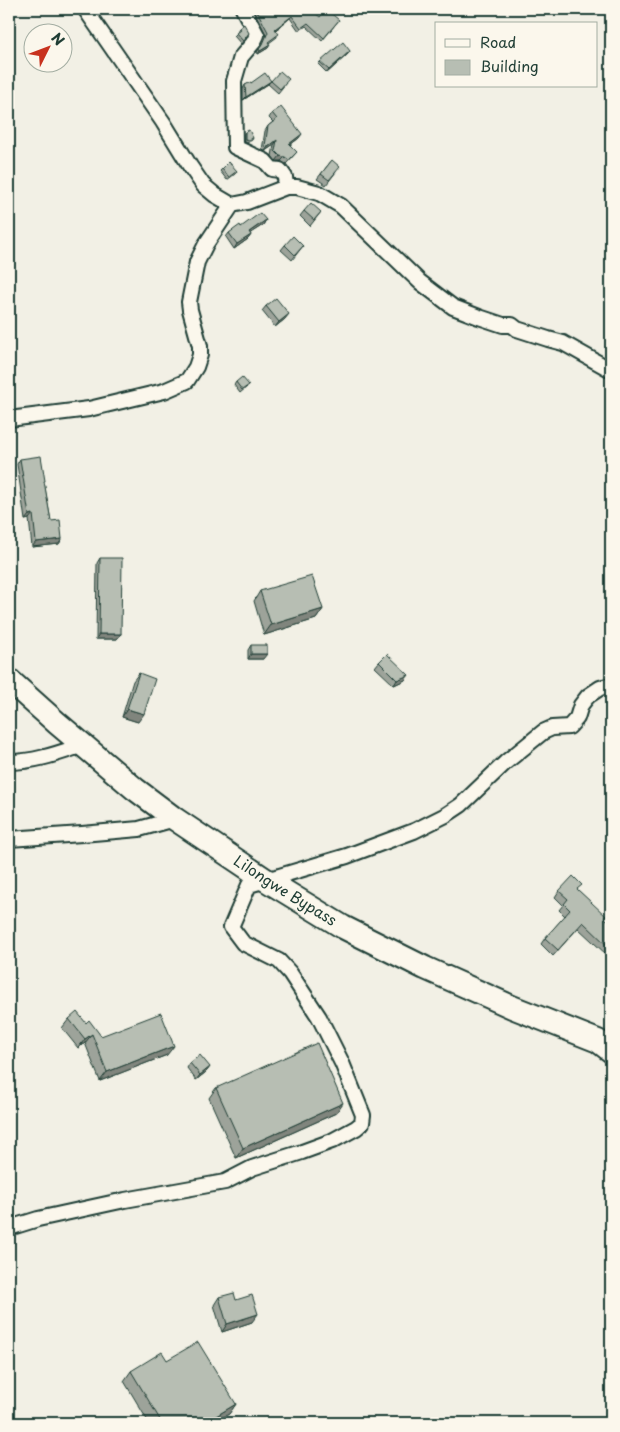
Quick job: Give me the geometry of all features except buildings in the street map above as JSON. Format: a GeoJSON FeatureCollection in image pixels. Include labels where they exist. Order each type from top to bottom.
{"type":"FeatureCollection","features":[{"type":"Feature","properties":{"kind":"main road","name":"Lilongwe Bypass"},"geometry":{"type":"LineString","coordinates":[[9,680],[135,789],[175,819],[266,880],[343,927],[425,968],[512,1007],[607,1044]]}},
{"type":"Feature","properties":{"kind":"street"},"geometry":{"type":"LineString","coordinates":[[85,9],[163,122],[203,185],[215,195],[232,205],[247,202],[286,187],[297,187],[319,193],[341,206],[420,282],[453,307],[503,325],[512,325],[563,343],[611,370]]}},
{"type":"Feature","properties":{"kind":"street"},"geometry":{"type":"LineString","coordinates":[[243,9],[257,35],[253,44],[241,57],[234,82],[235,147],[264,161],[272,169],[280,170],[285,176],[286,187]]}},
{"type":"Feature","properties":{"kind":"street"},"geometry":{"type":"LineString","coordinates":[[9,419],[89,409],[164,391],[187,380],[196,367],[200,354],[200,346],[189,302],[197,262],[206,244],[232,205]]}},
{"type":"Feature","properties":{"kind":"street"},"geometry":{"type":"LineString","coordinates":[[9,1228],[38,1219],[125,1200],[225,1182],[252,1168],[332,1140],[362,1123],[363,1115],[342,1063],[319,1017],[290,973],[279,961],[242,943],[231,927],[249,885],[386,843],[446,815],[462,805],[506,762],[543,732],[552,728],[569,727],[577,718],[581,705],[588,696],[600,688],[611,685]]}},
{"type":"Feature","properties":{"kind":"street"},"geometry":{"type":"LineString","coordinates":[[9,762],[39,759],[83,745]]}},
{"type":"Feature","properties":{"kind":"street"},"geometry":{"type":"LineString","coordinates":[[9,839],[139,829],[175,819]]}}]}
